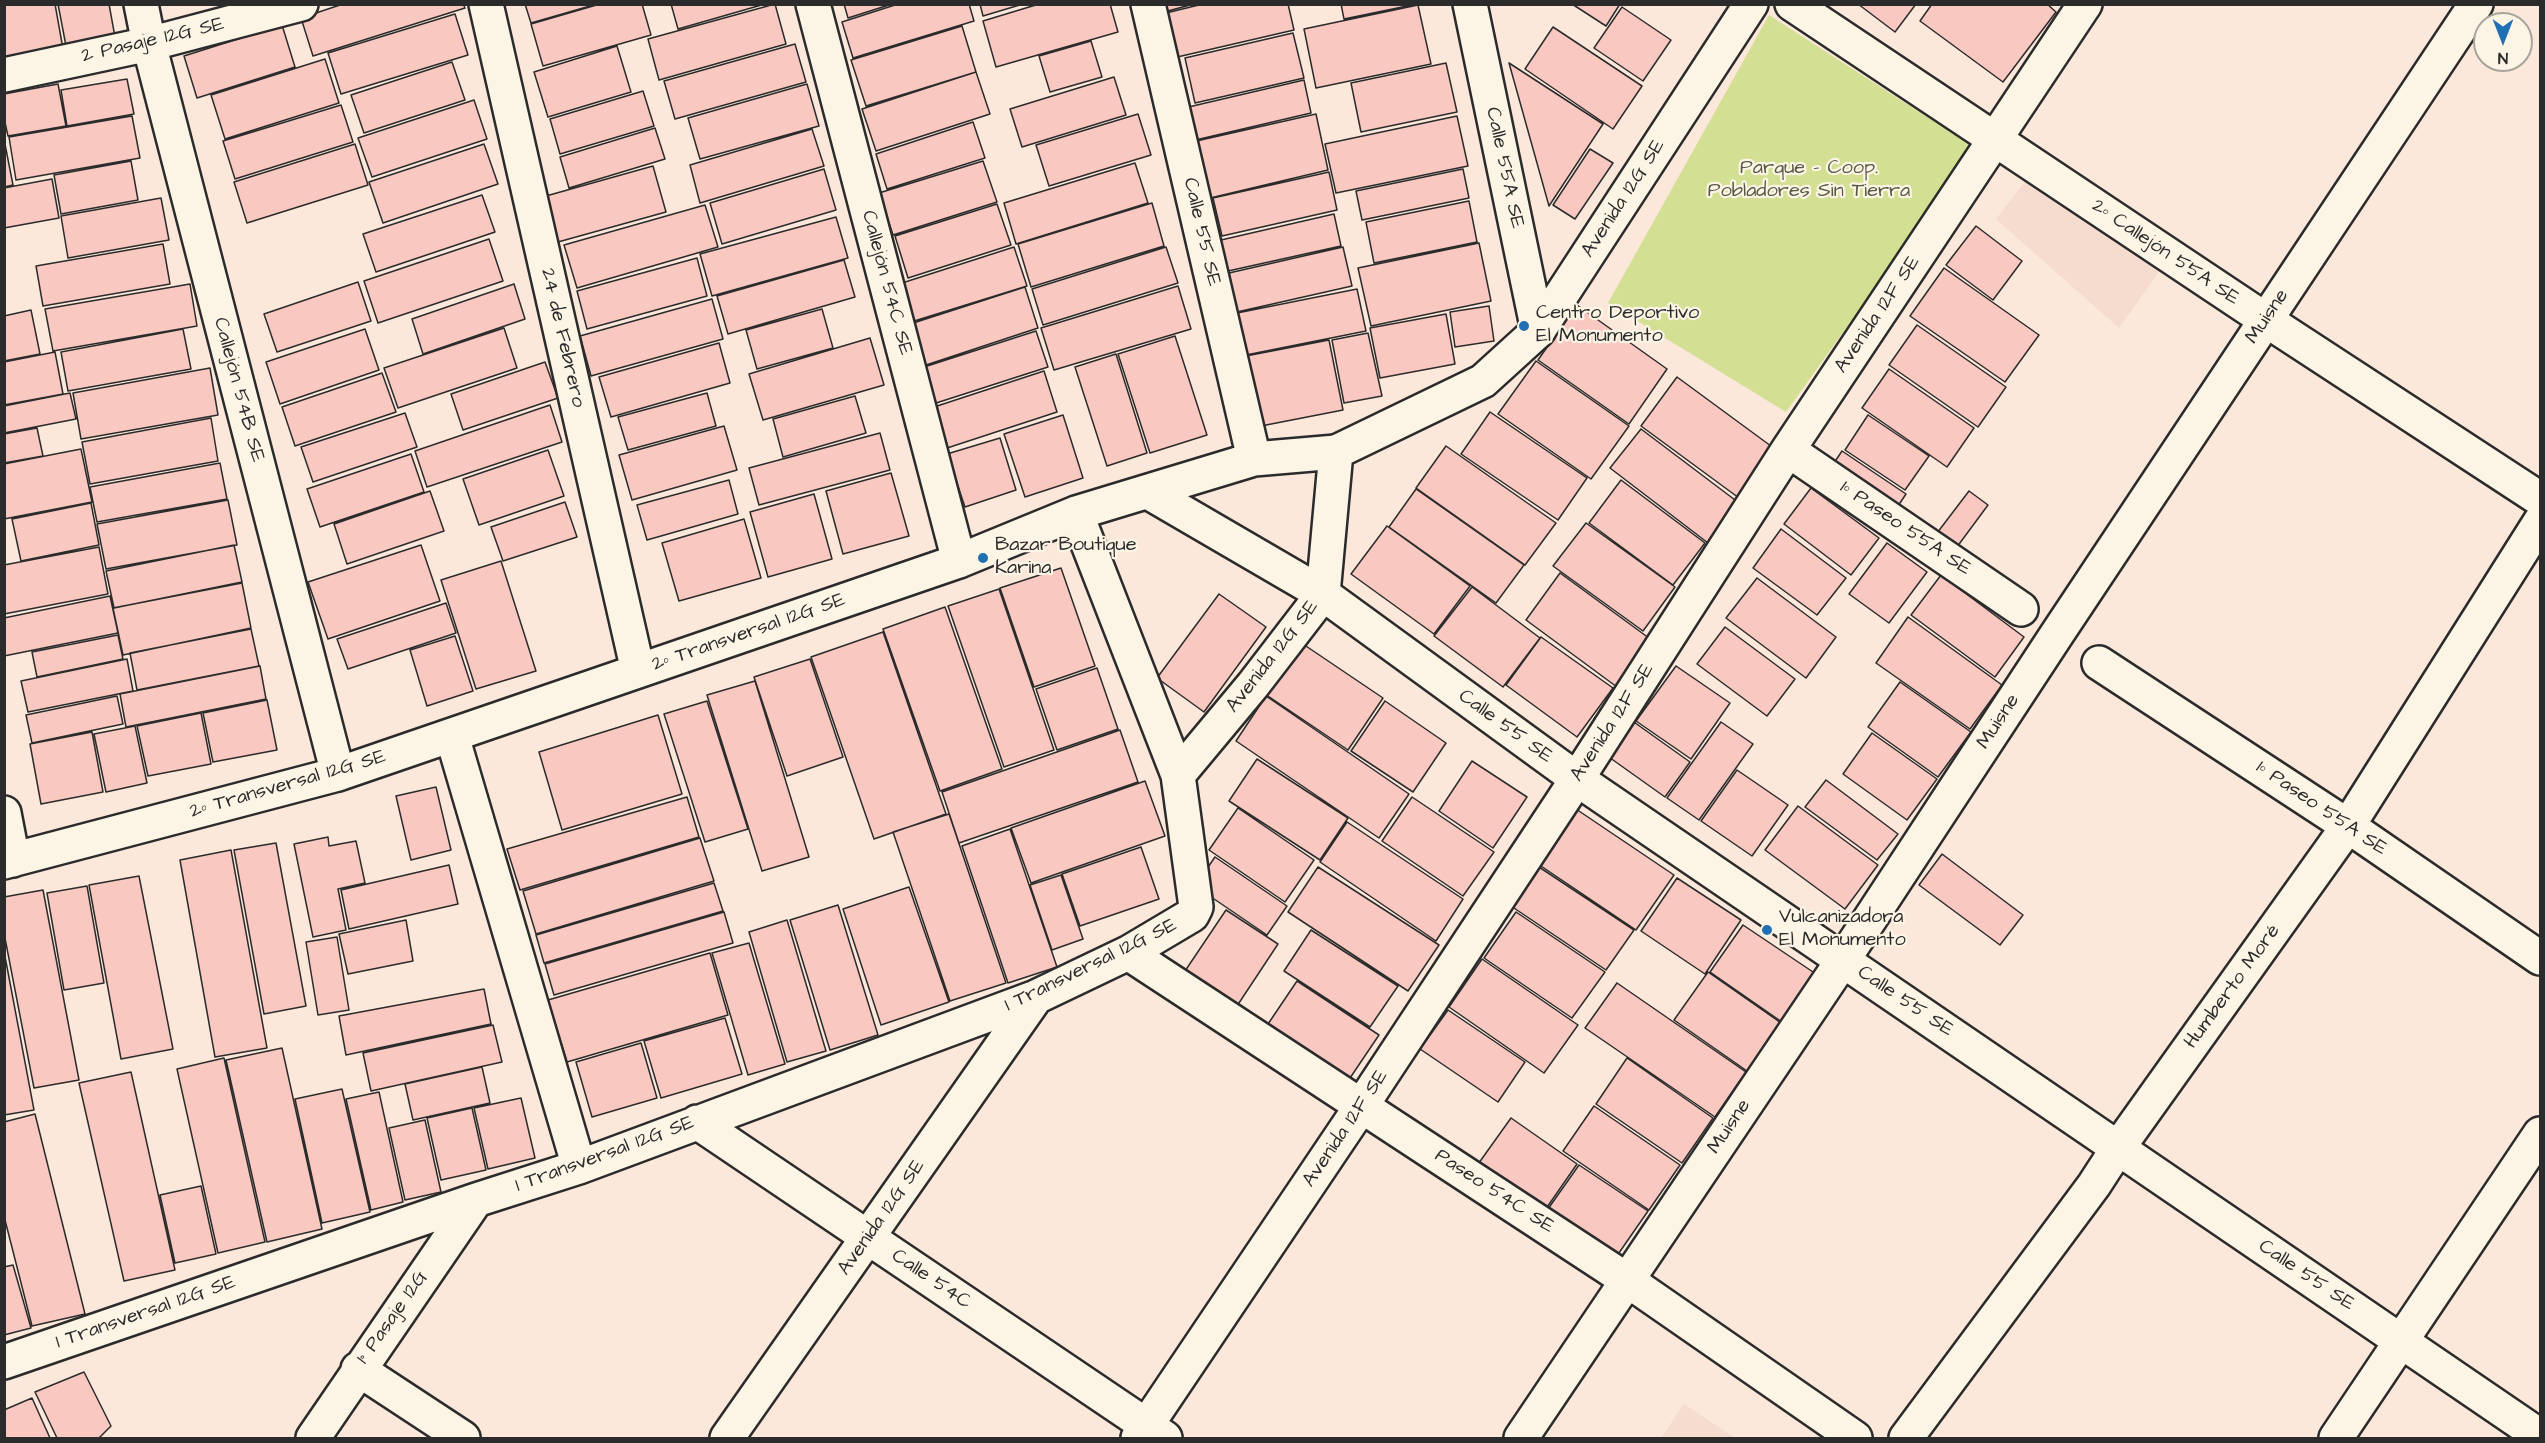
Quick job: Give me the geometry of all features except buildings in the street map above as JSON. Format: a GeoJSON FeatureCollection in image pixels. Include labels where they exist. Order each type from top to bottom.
{"type":"FeatureCollection","features":[{"type":"Feature","properties":{"kind":"street","name":"Callejón 54B SE"},"geometry":{"type":"LineString","coordinates":[[141,4],[149,44],[338,774]]}},
{"type":"Feature","properties":{"kind":"street","name":"2 Pasaje 12G SE"},"geometry":{"type":"LineString","coordinates":[[4,75],[149,44],[301,4]]}},
{"type":"Feature","properties":{"kind":"street","name":"24 de Febrero"},"geometry":{"type":"LineString","coordinates":[[486,4],[638,671]]}},
{"type":"Feature","properties":{"kind":"street","name":"Callejón 54C SE"},"geometry":{"type":"LineString","coordinates":[[813,4],[959,561]]}},
{"type":"Feature","properties":{"kind":"street","name":"Calle 55 SE"},"geometry":{"type":"LineString","coordinates":[[1148,4],[1254,459]]}},
{"type":"Feature","properties":{"kind":"street","name":"Calle 55A SE"},"geometry":{"type":"LineString","coordinates":[[1470,4],[1538,331]]}},
{"type":"Feature","properties":{"kind":"street","name":"Avenida 12G SE"},"geometry":{"type":"LineString","coordinates":[[1483,381],[1538,331],[1751,4]]}},
{"type":"Feature","properties":{"kind":"street","name":"2º Callejón 55A SE"},"geometry":{"type":"LineString","coordinates":[[1792,4],[2266,320],[2541,499]]}},
{"type":"Feature","properties":{"kind":"street","name":"Avenida 12F SE"},"geometry":{"type":"LineString","coordinates":[[1150,1434],[1362,1105],[1577,779],[1788,450],[2085,4]]}},
{"type":"Feature","properties":{"kind":"street","name":"Muisne"},"geometry":{"type":"LineString","coordinates":[[1521,1438],[1843,960],[2476,4]]}},
{"type":"Feature","properties":{"kind":"street","name":"2º Transversal 12G SE"},"geometry":{"type":"LineString","coordinates":[[9,861],[338,774],[959,561],[1076,513],[1254,459],[1336,452],[1483,381]]}},
{"type":"Feature","properties":{"kind":"street","name":"1º Paseo 55A SE"},"geometry":{"type":"LineString","coordinates":[[1788,450],[2022,609]]}},
{"type":"Feature","properties":{"kind":"street","name":"Avenida 12G SE"},"geometry":{"type":"LineString","coordinates":[[1178,775],[1253,685],[1323,594],[1336,452]]}},
{"type":"Feature","properties":{"kind":"street","name":"Calle 55 SE"},"geometry":{"type":"LineString","coordinates":[[1148,492],[1323,594],[1577,779],[2541,1436]]}},
{"type":"Feature","properties":{"kind":"street"},"geometry":{"type":"LineString","coordinates":[[1076,513],[1178,775]]}},
{"type":"Feature","properties":{"kind":"street","name":"Humberto Moré"},"geometry":{"type":"LineString","coordinates":[[1906,1438],[2094,1185],[2348,826],[2541,522]]}},
{"type":"Feature","properties":{"kind":"street","name":"1º Paseo 55A SE"},"geometry":{"type":"LineString","coordinates":[[2099,663],[2348,826],[2541,958]]}},
{"type":"Feature","properties":{"kind":"street"},"geometry":{"type":"LineString","coordinates":[[452,736],[579,1167]]}},
{"type":"Feature","properties":{"kind":"street","name":"1 Transversal 12G SE"},"geometry":{"type":"LineString","coordinates":[[4,1362],[476,1200],[579,1167],[1036,997],[1128,952],[1192,915],[1196,907],[1178,775]]}},
{"type":"Feature","properties":{"kind":"street"},"geometry":{"type":"LineString","coordinates":[[4,813],[9,861]]}},
{"type":"Feature","properties":{"kind":"street","name":"Paseo 54C SE"},"geometry":{"type":"LineString","coordinates":[[1128,952],[1627,1280],[1855,1438]]}},
{"type":"Feature","properties":{"kind":"street","name":"Avenida 12G SE"},"geometry":{"type":"LineString","coordinates":[[727,1438],[1036,997]]}},
{"type":"Feature","properties":{"kind":"street","name":"Calle 54C"},"geometry":{"type":"LineString","coordinates":[[697,1122],[869,1237],[1150,1434]]}},
{"type":"Feature","properties":{"kind":"street"},"geometry":{"type":"LineString","coordinates":[[2336,1438],[2541,1134]]}},
{"type":"Feature","properties":{"kind":"street","name":"1° Pasaje 12G"},"geometry":{"type":"LineString","coordinates":[[313,1438],[358,1369],[476,1200]]}},
{"type":"Feature","properties":{"kind":"street"},"geometry":{"type":"LineString","coordinates":[[358,1369],[463,1438]]}},
{"type":"Feature","properties":{"kind":"shaded area"},"geometry":{"type":"Polygon","coordinates":[[[2027,179],[2164,265],[2119,328],[1996,219],[2027,179]]]}},
{"type":"Feature","properties":{"kind":"shaded area"},"geometry":{"type":"Polygon","coordinates":[[[1684,1404],[1735,1438],[1661,1438],[1684,1404]]]}},
{"type":"Feature","properties":{"kind":"green space","name":"Parque - Coop. Pobladores Sin Tierra"},"geometry":{"type":"Polygon","coordinates":[[[1769,15],[1975,148],[1786,412],[1608,303],[1769,15]]]}},
{"type":"Feature","properties":{"kind":"place","name":"Centro Deportivo El Monumento"},"geometry":{"type":"Point","coordinates":[1524,326]}},
{"type":"Feature","properties":{"kind":"place","name":"Bazar Boutique Karina"},"geometry":{"type":"Point","coordinates":[983,558]}},
{"type":"Feature","properties":{"kind":"place","name":"Vulcanizadora El Monumento"},"geometry":{"type":"Point","coordinates":[1767,930]}}]}
